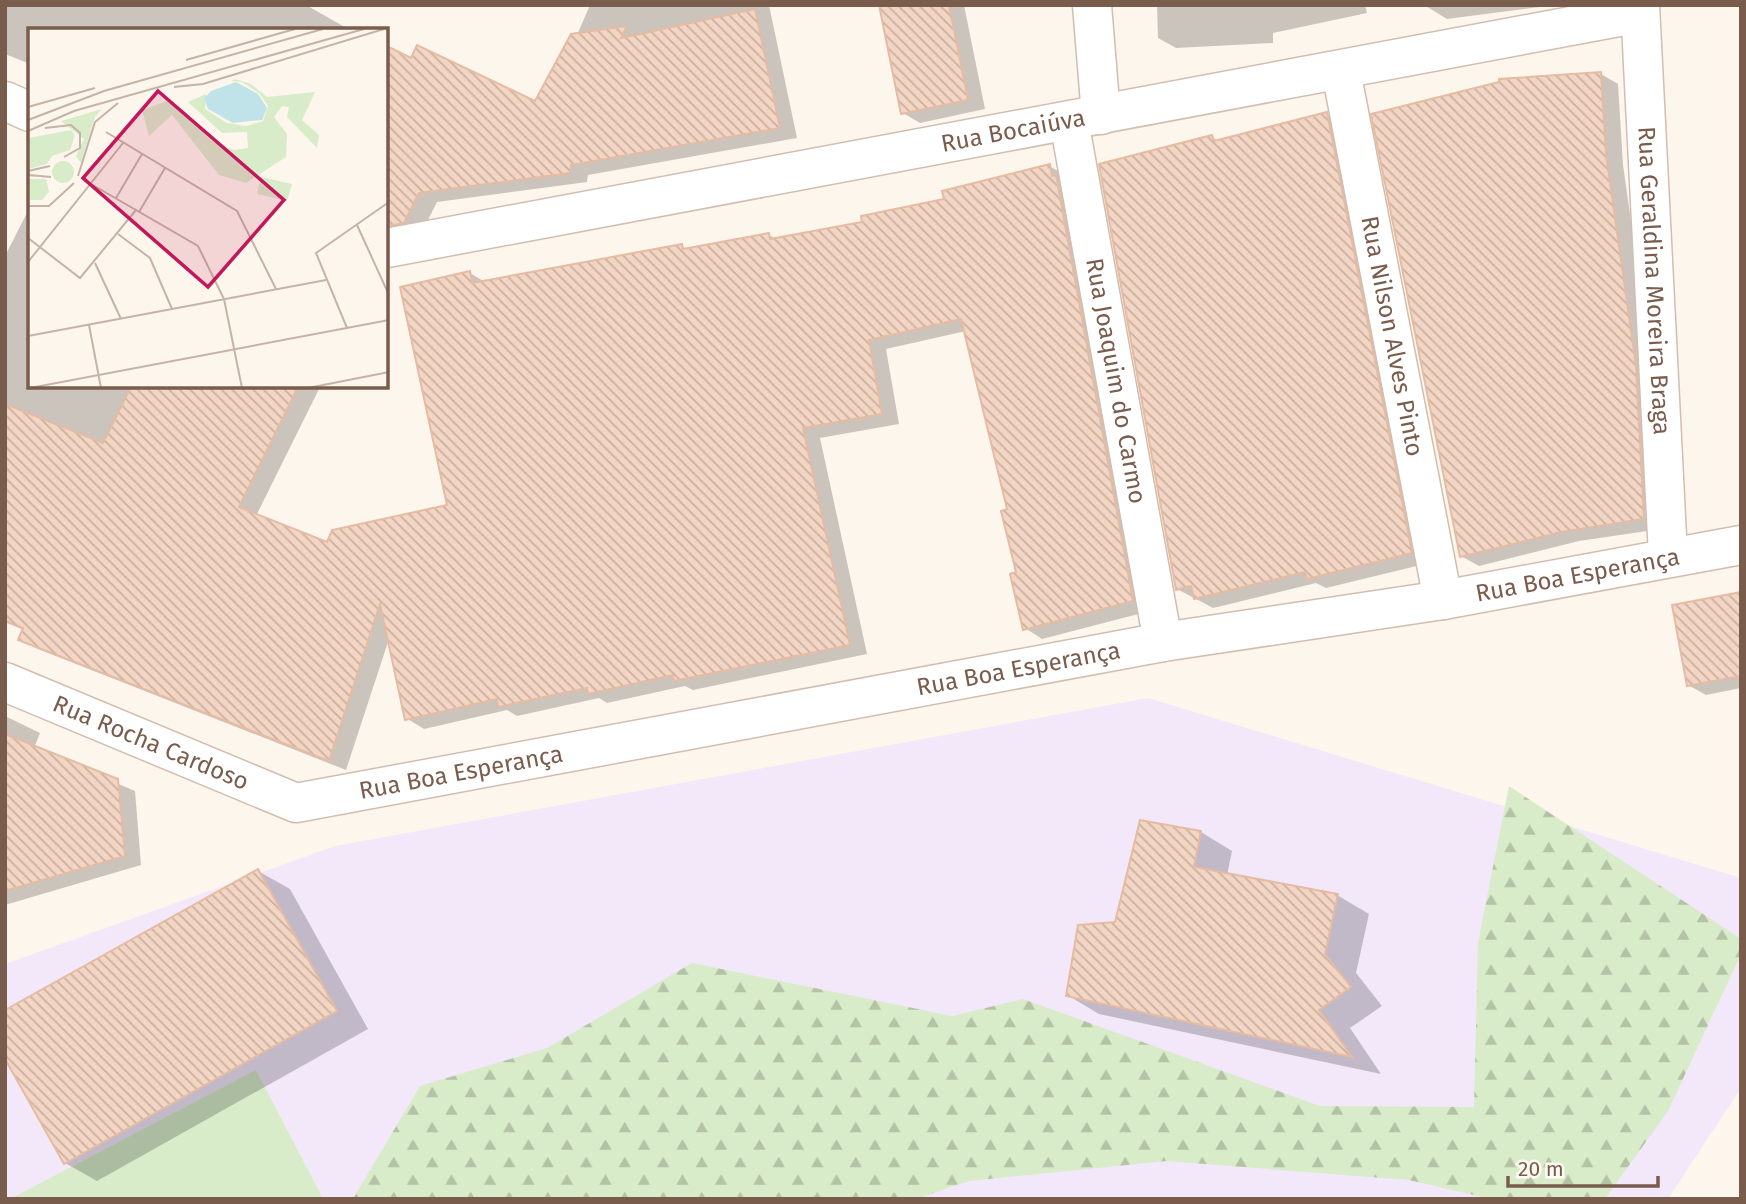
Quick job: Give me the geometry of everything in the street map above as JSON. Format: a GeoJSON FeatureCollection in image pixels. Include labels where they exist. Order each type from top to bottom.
{"type":"FeatureCollection","features":[{"type":"Feature","properties":{"kind":"street","name":"Rua Joaquim do Carmo"},"geometry":{"type":"LineString","coordinates":[[1092,5],[1085,118],[1163,642]]}},
{"type":"Feature","properties":{"kind":"street","name":"Rua Bocaiúva"},"geometry":{"type":"LineString","coordinates":[[388,248],[1341,71],[1640,9]]}},
{"type":"Feature","properties":{"kind":"street","name":"Rua Geraldina Moreira Braga"},"geometry":{"type":"LineString","coordinates":[[1640,9],[1668,556]]}},
{"type":"Feature","properties":{"kind":"street","name":"Rua Nilson Alves Pinto"},"geometry":{"type":"LineString","coordinates":[[1341,71],[1443,600]]}},
{"type":"Feature","properties":{"kind":"street"},"geometry":{"type":"LineString","coordinates":[[5,101],[28,110]]}},
{"type":"Feature","properties":{"kind":"street","name":"Rua Boa Esperança"},"geometry":{"type":"LineString","coordinates":[[296,803],[1163,642],[1443,600],[1668,556],[1741,545]]}},
{"type":"Feature","properties":{"kind":"street","name":"Rua Rocha Cardoso"},"geometry":{"type":"LineString","coordinates":[[5,682],[296,803]]}},
{"type":"Feature","properties":{"kind":"shaded area"},"geometry":{"type":"Polygon","coordinates":[[[1148,698],[1741,878],[1741,1088],[1668,1199],[5,1199],[5,964],[335,846],[1148,698]]]}},
{"type":"Feature","properties":{"kind":"green space"},"geometry":{"type":"Polygon","coordinates":[[[1509,786],[1741,939],[1741,954],[1668,1111],[1605,1199],[1491,1199],[1409,1180],[1166,1161],[969,1181],[916,1199],[353,1199],[420,1086],[547,1048],[692,963],[952,1016],[1023,999],[1320,1106],[1474,1107],[1478,943],[1509,786]]]}},
{"type":"Feature","properties":{"kind":"green space"},"geometry":{"type":"Polygon","coordinates":[[[256,1070],[323,1199],[10,1199],[256,1070]]]}},
{"type":"Feature","properties":{"kind":"building"},"geometry":{"type":"Polygon","coordinates":[[[879,5],[949,5],[968,100],[901,114],[879,5]]]}},
{"type":"Feature","properties":{"kind":"building"},"geometry":{"type":"Polygon","coordinates":[[[755,9],[780,128],[571,165],[570,173],[419,193],[404,223],[388,226],[388,46],[411,58],[417,45],[535,101],[571,34],[627,26],[621,38],[755,9]]]}},
{"type":"Feature","properties":{"kind":"building"},"geometry":{"type":"Polygon","coordinates":[[[1601,72],[1606,154],[1636,366],[1644,519],[1561,532],[1460,557],[1371,114],[1499,82],[1499,79],[1601,72]]]}},
{"type":"Feature","properties":{"kind":"building"},"geometry":{"type":"Polygon","coordinates":[[[1327,112],[1412,553],[1307,579],[1305,572],[1194,599],[1191,586],[1176,590],[1099,164],[1212,135],[1214,141],[1327,112]]]}},
{"type":"Feature","properties":{"kind":"building"},"geometry":{"type":"Polygon","coordinates":[[[1050,164],[1052,176],[1056,175],[1133,601],[1023,630],[1010,574],[1016,572],[1001,511],[1007,509],[961,319],[869,340],[882,414],[803,428],[850,645],[674,681],[673,675],[588,694],[587,688],[498,707],[497,699],[405,720],[380,604],[329,761],[18,640],[23,628],[5,621],[5,404],[103,443],[130,388],[298,388],[239,507],[327,542],[332,530],[447,505],[400,287],[470,271],[472,283],[682,244],[683,249],[769,233],[770,239],[862,222],[861,216],[944,199],[942,191],[1050,164]]]}},
{"type":"Feature","properties":{"kind":"building"},"geometry":{"type":"Polygon","coordinates":[[[1741,592],[1741,676],[1687,686],[1672,605],[1741,592]]]}},
{"type":"Feature","properties":{"kind":"building"},"geometry":{"type":"Polygon","coordinates":[[[5,734],[118,779],[125,856],[5,891],[5,734]]]}},
{"type":"Feature","properties":{"kind":"building"},"geometry":{"type":"Polygon","coordinates":[[[1140,820],[1201,831],[1194,867],[1338,894],[1325,954],[1351,987],[1319,1010],[1352,1057],[1066,996],[1078,925],[1115,922],[1140,820]]]}},
{"type":"Feature","properties":{"kind":"building"},"geometry":{"type":"Polygon","coordinates":[[[258,869],[337,1011],[64,1164],[5,1059],[5,1010],[258,869]]]}}]}
